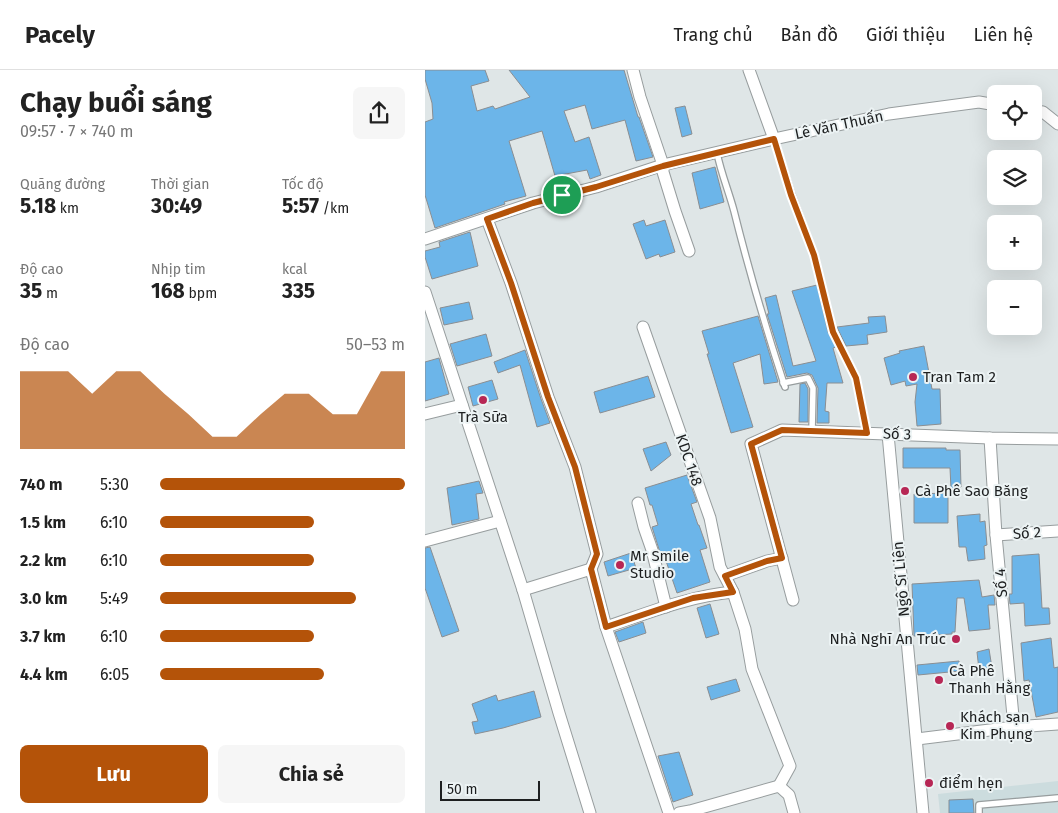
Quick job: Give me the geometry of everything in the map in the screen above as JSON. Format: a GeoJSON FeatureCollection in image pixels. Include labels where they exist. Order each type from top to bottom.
{"type":"FeatureCollection","features":[{"type":"Feature","properties":{"kind":"street"},"geometry":{"type":"LineString","coordinates":[[633,70],[639,97],[663,166],[663,172],[689,251]]}},
{"type":"Feature","properties":{"kind":"street"},"geometry":{"type":"LineString","coordinates":[[749,70],[774,139]]}},
{"type":"Feature","properties":{"kind":"street","name":"Lê Văn Thuấn"},"geometry":{"type":"LineString","coordinates":[[425,239],[533,203],[596,187],[663,166],[774,139],[889,114],[979,102],[987,103]]}},
{"type":"Feature","properties":{"kind":"street"},"geometry":{"type":"LineString","coordinates":[[1042,112],[1058,124]]}},
{"type":"Feature","properties":{"kind":"street"},"geometry":{"type":"LineString","coordinates":[[487,219],[511,283],[548,397],[575,467],[597,554],[591,569],[606,627],[669,813]]}},
{"type":"Feature","properties":{"kind":"street"},"geometry":{"type":"LineString","coordinates":[[425,292],[523,590],[590,813]]}},
{"type":"Feature","properties":{"kind":"street","name":"KDC 148"},"geometry":{"type":"LineString","coordinates":[[643,327],[710,518],[720,567],[733,592],[745,628],[752,669],[790,766],[779,786]]}},
{"type":"Feature","properties":{"kind":"street"},"geometry":{"type":"LineString","coordinates":[[425,414],[462,405]]}},
{"type":"Feature","properties":{"kind":"street","name":"Số 3"},"geometry":{"type":"LineString","coordinates":[[793,600],[751,444],[782,430],[1058,439]]}},
{"type":"Feature","properties":{"kind":"street","name":"Ngô Sĩ Liên"},"geometry":{"type":"LineString","coordinates":[[887,434],[923,813]]}},
{"type":"Feature","properties":{"kind":"street","name":"Số 4"},"geometry":{"type":"LineString","coordinates":[[990,438],[996,535],[1014,727]]}},
{"type":"Feature","properties":{"kind":"street"},"geometry":{"type":"LineString","coordinates":[[638,503],[666,607]]}},
{"type":"Feature","properties":{"kind":"street"},"geometry":{"type":"LineString","coordinates":[[425,541],[500,522]]}},
{"type":"Feature","properties":{"kind":"street","name":"Số 2"},"geometry":{"type":"LineString","coordinates":[[996,535],[1058,531]]}},
{"type":"Feature","properties":{"kind":"street"},"geometry":{"type":"LineString","coordinates":[[725,576],[767,561],[782,558]]}},
{"type":"Feature","properties":{"kind":"street"},"geometry":{"type":"LineString","coordinates":[[523,590],[591,569]]}},
{"type":"Feature","properties":{"kind":"street"},"geometry":{"type":"LineString","coordinates":[[606,627],[693,598],[733,592]]}},
{"type":"Feature","properties":{"kind":"street"},"geometry":{"type":"LineString","coordinates":[[917,739],[1014,727],[1058,724]]}},
{"type":"Feature","properties":{"kind":"street"},"geometry":{"type":"LineString","coordinates":[[679,813],[779,786],[789,795],[794,813]]}},
{"type":"Feature","properties":{"kind":"lane"},"geometry":{"type":"LineString","coordinates":[[774,139],[791,195],[814,255],[833,332],[856,378],[867,433]]}},
{"type":"Feature","properties":{"kind":"lane"},"geometry":{"type":"LineString","coordinates":[[717,153],[767,333],[784,385],[808,378],[813,388],[812,431]]}},
{"type":"Feature","properties":{"kind":"lane"},"geometry":{"type":"LineString","coordinates":[[979,813],[979,805],[1058,798]]}},
{"type":"Feature","properties":{"kind":"shaded area"},"geometry":{"type":"Polygon","coordinates":[[[1058,781],[1058,813],[940,813],[938,794],[1058,781]]]}},
{"type":"Feature","properties":{"kind":"building"},"geometry":{"type":"Polygon","coordinates":[[[425,70],[485,70],[489,81],[471,86],[477,111],[493,106],[495,109],[530,97],[509,70],[624,70],[638,117],[653,157],[636,161],[625,120],[592,129],[585,105],[564,111],[575,142],[589,137],[601,175],[590,179],[587,170],[555,176],[542,131],[509,141],[526,196],[504,202],[505,204],[435,228],[425,195],[425,122],[433,119],[432,103],[425,79],[425,70]]]}},
{"type":"Feature","properties":{"kind":"building"},"geometry":{"type":"Polygon","coordinates":[[[685,106],[692,134],[682,137],[675,108],[685,106]]]}},
{"type":"Feature","properties":{"kind":"building"},"geometry":{"type":"Polygon","coordinates":[[[715,167],[724,202],[700,209],[692,173],[715,167]]]}},
{"type":"Feature","properties":{"kind":"building"},"geometry":{"type":"Polygon","coordinates":[[[644,220],[646,226],[665,220],[675,252],[660,257],[659,254],[646,259],[633,224],[644,220]]]}},
{"type":"Feature","properties":{"kind":"building"},"geometry":{"type":"Polygon","coordinates":[[[470,232],[478,266],[432,279],[425,251],[440,247],[439,242],[470,232]]]}},
{"type":"Feature","properties":{"kind":"building"},"geometry":{"type":"Polygon","coordinates":[[[817,285],[828,332],[836,347],[833,348],[843,383],[827,383],[825,411],[829,412],[829,423],[817,423],[818,388],[812,375],[807,373],[787,377],[767,314],[769,314],[765,298],[776,295],[793,366],[816,361],[792,291],[817,285]]]}},
{"type":"Feature","properties":{"kind":"building"},"geometry":{"type":"Polygon","coordinates":[[[469,302],[473,319],[444,325],[440,308],[469,302]]]}},
{"type":"Feature","properties":{"kind":"building"},"geometry":{"type":"Polygon","coordinates":[[[758,316],[778,382],[764,384],[760,354],[733,363],[753,427],[731,433],[702,331],[758,316]]]}},
{"type":"Feature","properties":{"kind":"building"},"geometry":{"type":"Polygon","coordinates":[[[885,316],[887,332],[867,335],[868,344],[846,346],[837,327],[869,323],[868,317],[885,316]]]}},
{"type":"Feature","properties":{"kind":"building"},"geometry":{"type":"Polygon","coordinates":[[[486,334],[492,356],[457,366],[450,344],[486,334]]]}},
{"type":"Feature","properties":{"kind":"building"},"geometry":{"type":"Polygon","coordinates":[[[924,346],[932,389],[940,389],[941,424],[917,426],[915,402],[917,384],[906,386],[905,381],[891,385],[884,358],[900,353],[899,351],[924,346]]]}},
{"type":"Feature","properties":{"kind":"building"},"geometry":{"type":"Polygon","coordinates":[[[525,350],[550,423],[537,427],[520,365],[498,373],[494,362],[525,350]]]}},
{"type":"Feature","properties":{"kind":"building"},"geometry":{"type":"Polygon","coordinates":[[[439,358],[449,394],[425,401],[425,362],[439,358]]]}},
{"type":"Feature","properties":{"kind":"building"},"geometry":{"type":"Polygon","coordinates":[[[648,376],[655,397],[600,413],[594,392],[648,376]]]}},
{"type":"Feature","properties":{"kind":"building"},"geometry":{"type":"Polygon","coordinates":[[[492,380],[498,399],[473,406],[468,387],[492,380]]]}},
{"type":"Feature","properties":{"kind":"building"},"geometry":{"type":"Polygon","coordinates":[[[805,383],[808,389],[808,422],[799,422],[800,384],[805,383]]]}},
{"type":"Feature","properties":{"kind":"building"},"geometry":{"type":"Polygon","coordinates":[[[666,442],[671,455],[651,471],[643,449],[666,442]]]}},
{"type":"Feature","properties":{"kind":"building"},"geometry":{"type":"Polygon","coordinates":[[[903,448],[946,448],[946,450],[960,450],[961,487],[951,489],[950,468],[903,468],[903,448]]]}},
{"type":"Feature","properties":{"kind":"building"},"geometry":{"type":"Polygon","coordinates":[[[687,475],[697,502],[691,504],[707,548],[700,550],[710,582],[677,593],[666,561],[663,562],[652,527],[658,525],[645,488],[687,475]]]}},
{"type":"Feature","properties":{"kind":"building"},"geometry":{"type":"Polygon","coordinates":[[[479,481],[483,493],[476,494],[479,519],[452,525],[447,488],[479,481]]]}},
{"type":"Feature","properties":{"kind":"building"},"geometry":{"type":"Polygon","coordinates":[[[948,493],[948,523],[914,523],[914,494],[948,493]]]}},
{"type":"Feature","properties":{"kind":"building"},"geometry":{"type":"Polygon","coordinates":[[[980,514],[980,522],[985,521],[987,545],[984,546],[985,559],[968,561],[966,547],[959,547],[957,516],[980,514]]]}},
{"type":"Feature","properties":{"kind":"building"},"geometry":{"type":"Polygon","coordinates":[[[430,547],[459,631],[442,637],[425,588],[425,548],[430,547]]]}},
{"type":"Feature","properties":{"kind":"building","name":"Mr Smile Studio"},"geometry":{"type":"Polygon","coordinates":[[[631,553],[636,568],[608,576],[604,562],[631,553]]]}},
{"type":"Feature","properties":{"kind":"building"},"geometry":{"type":"Polygon","coordinates":[[[1039,554],[1042,608],[1049,608],[1050,624],[1025,626],[1024,603],[1010,604],[1009,594],[1012,594],[1012,556],[1039,554]]]}},
{"type":"Feature","properties":{"kind":"building"},"geometry":{"type":"Polygon","coordinates":[[[979,580],[982,597],[994,595],[995,605],[988,605],[990,629],[969,631],[964,598],[957,598],[955,632],[952,632],[952,634],[914,636],[912,584],[979,580]]]}},
{"type":"Feature","properties":{"kind":"building"},"geometry":{"type":"Polygon","coordinates":[[[710,604],[719,634],[706,638],[697,608],[710,604]]]}},
{"type":"Feature","properties":{"kind":"building"},"geometry":{"type":"Polygon","coordinates":[[[643,622],[646,633],[619,642],[615,632],[643,622]]]}},
{"type":"Feature","properties":{"kind":"building"},"geometry":{"type":"Polygon","coordinates":[[[1051,638],[1054,668],[1058,667],[1058,712],[1036,717],[1029,680],[1024,681],[1021,643],[1051,638]]]}},
{"type":"Feature","properties":{"kind":"building"},"geometry":{"type":"Polygon","coordinates":[[[989,649],[992,668],[979,670],[977,652],[989,649]]]}},
{"type":"Feature","properties":{"kind":"building"},"geometry":{"type":"Polygon","coordinates":[[[959,661],[960,671],[918,675],[917,665],[959,661]]]}},
{"type":"Feature","properties":{"kind":"building"},"geometry":{"type":"Polygon","coordinates":[[[736,679],[740,691],[711,700],[707,687],[736,679]]]}},
{"type":"Feature","properties":{"kind":"building"},"geometry":{"type":"Polygon","coordinates":[[[534,691],[541,717],[475,734],[472,722],[478,721],[472,704],[496,695],[498,701],[534,691]]]}},
{"type":"Feature","properties":{"kind":"building"},"geometry":{"type":"Polygon","coordinates":[[[679,752],[693,795],[673,802],[658,756],[679,752]]]}},
{"type":"Feature","properties":{"kind":"building"},"geometry":{"type":"Polygon","coordinates":[[[973,799],[974,813],[949,813],[949,800],[973,799]]]}},
{"type":"Feature","properties":{"kind":"place","name":"Tran Tam 2"},"geometry":{"type":"Point","coordinates":[913,377]}},
{"type":"Feature","properties":{"kind":"place","name":"Trà Sữa"},"geometry":{"type":"Point","coordinates":[483,400]}},
{"type":"Feature","properties":{"kind":"place","name":"Cà Phê Sao Băng"},"geometry":{"type":"Point","coordinates":[905,491]}},
{"type":"Feature","properties":{"kind":"place","name":"Mr Smile Studio"},"geometry":{"type":"Point","coordinates":[620,565]}},
{"type":"Feature","properties":{"kind":"place","name":"Nhà Nghĩ An Trúc"},"geometry":{"type":"Point","coordinates":[956,639]}},
{"type":"Feature","properties":{"kind":"place","name":"Cà Phê Thanh Hằng"},"geometry":{"type":"Point","coordinates":[939,680]}},
{"type":"Feature","properties":{"kind":"place","name":"Khách sạn Kim Phụng"},"geometry":{"type":"Point","coordinates":[950,726]}},
{"type":"Feature","properties":{"kind":"place","name":"điểm hẹn"},"geometry":{"type":"Point","coordinates":[929,783]}},
{"type":"Feature","properties":{"kind":"route"},"geometry":{"type":"LineString","coordinates":[[774,139],[791,195],[814,255],[833,332],[856,378],[867,433],[782,430],[751,444],[782,558],[767,561],[725,576],[733,592],[693,598],[606,627],[591,569],[597,554],[575,467],[548,397],[511,283],[487,219],[562,195],[596,187],[663,166],[774,139]]}}]}
